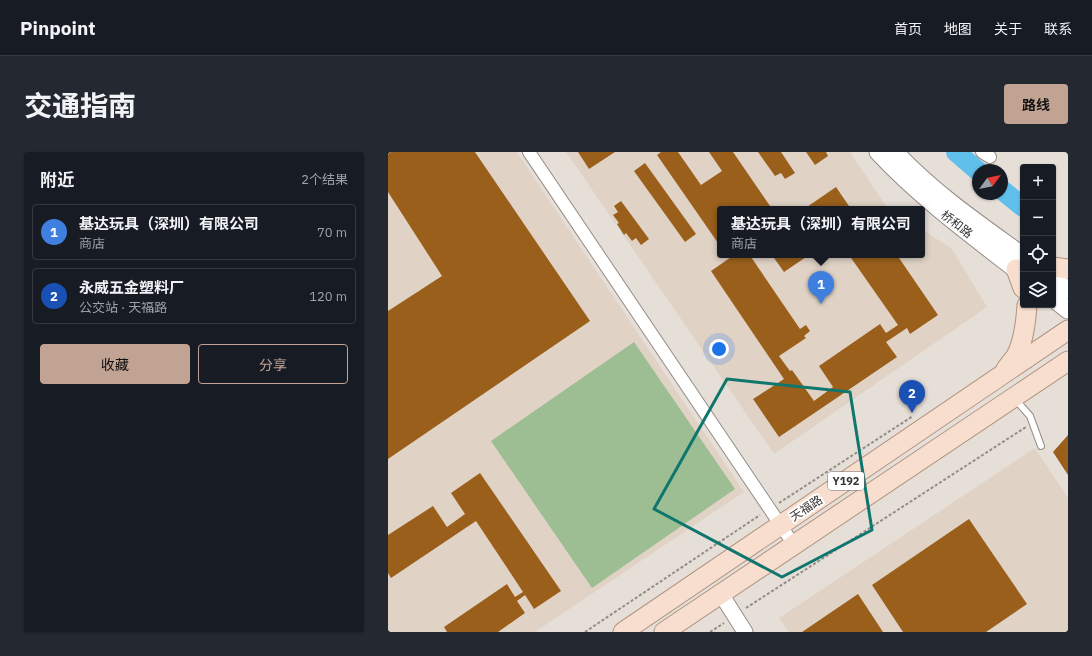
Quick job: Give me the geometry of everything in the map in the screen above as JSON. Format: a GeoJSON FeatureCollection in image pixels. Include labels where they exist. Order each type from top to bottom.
{"type":"FeatureCollection","features":[{"type":"Feature","properties":{"kind":"main road","name":"桥和路"},"geometry":{"type":"LineString","coordinates":[[878,152],[920,193],[1020,266]]}},
{"type":"Feature","properties":{"kind":"main road","name":"桥和路"},"geometry":{"type":"LineString","coordinates":[[895,152],[928,184],[1020,266]]}},
{"type":"Feature","properties":{"kind":"main road"},"geometry":{"type":"LineString","coordinates":[[1056,267],[1068,269]]}},
{"type":"Feature","properties":{"kind":"main road"},"geometry":{"type":"LineString","coordinates":[[1056,281],[1068,290]]}},
{"type":"Feature","properties":{"kind":"main road"},"geometry":{"type":"LineString","coordinates":[[1056,300],[1068,310]]}},
{"type":"Feature","properties":{"kind":"main road"},"geometry":{"type":"LineString","coordinates":[[1000,376],[1016,356],[1023,335],[1026,319],[1026,308]]}},
{"type":"Feature","properties":{"kind":"main road","name":"天福路"},"geometry":{"type":"LineString","coordinates":[[623,632],[1068,330]]}},
{"type":"Feature","properties":{"kind":"main road","name":"天福路"},"geometry":{"type":"LineString","coordinates":[[664,632],[1068,361]]}},
{"type":"Feature","properties":{"kind":"main road"},"geometry":{"type":"LineString","coordinates":[[1034,384],[1068,373]]}},
{"type":"Feature","properties":{"kind":"street"},"geometry":{"type":"LineString","coordinates":[[529,152],[794,545]]}},
{"type":"Feature","properties":{"kind":"street"},"geometry":{"type":"LineString","coordinates":[[720,594],[745,632]]}},
{"type":"Feature","properties":{"kind":"lane"},"geometry":{"type":"LineString","coordinates":[[1014,398],[1030,416],[1042,446]]}},
{"type":"Feature","properties":{"kind":"path"},"geometry":{"type":"LineString","coordinates":[[585,632],[919,412]]}},
{"type":"Feature","properties":{"kind":"path"},"geometry":{"type":"LineString","coordinates":[[710,632],[1032,423]]}},
{"type":"Feature","properties":{"kind":"highlighted area"},"geometry":{"type":"Polygon","coordinates":[[[727,379],[850,392],[872,530],[782,577],[654,509],[727,379]]]}},
{"type":"Feature","properties":{"kind":"shaded area"},"geometry":{"type":"Polygon","coordinates":[[[388,152],[517,152],[744,492],[535,632],[388,632],[388,152]]]}},
{"type":"Feature","properties":{"kind":"shaded area"},"geometry":{"type":"Polygon","coordinates":[[[566,152],[850,152],[886,206],[717,206],[717,258],[925,258],[925,231],[952,249],[987,307],[774,454],[566,152]]]}},
{"type":"Feature","properties":{"kind":"shaded area"},"geometry":{"type":"Polygon","coordinates":[[[1035,448],[1068,498],[1068,632],[789,632],[779,618],[1035,448]]]}},
{"type":"Feature","properties":{"kind":"green space"},"geometry":{"type":"Polygon","coordinates":[[[634,342],[735,489],[592,588],[491,441],[634,342]]]}},
{"type":"Feature","properties":{"kind":"building"},"geometry":{"type":"Polygon","coordinates":[[[388,152],[475,152],[590,321],[388,459],[388,311],[442,276],[388,192],[388,152]]]}},
{"type":"Feature","properties":{"kind":"building"},"geometry":{"type":"Polygon","coordinates":[[[578,152],[615,152],[589,169],[578,152]]]}},
{"type":"Feature","properties":{"kind":"building"},"geometry":{"type":"Polygon","coordinates":[[[661,152],[678,152],[701,185],[722,171],[709,152],[733,152],[770,206],[717,206],[717,242],[657,155],[661,152]]]}},
{"type":"Feature","properties":{"kind":"building"},"geometry":{"type":"Polygon","coordinates":[[[758,152],[781,152],[795,173],[785,179],[781,173],[775,176],[758,152]]]}},
{"type":"Feature","properties":{"kind":"building"},"geometry":{"type":"Polygon","coordinates":[[[806,152],[826,152],[828,156],[815,165],[806,152]]]}},
{"type":"Feature","properties":{"kind":"building"},"geometry":{"type":"Polygon","coordinates":[[[645,163],[696,234],[685,242],[634,171],[645,163]]]}},
{"type":"Feature","properties":{"kind":"building"},"geometry":{"type":"Polygon","coordinates":[[[836,187],[849,206],[808,206],[836,187]]]}},
{"type":"Feature","properties":{"kind":"building"},"geometry":{"type":"Polygon","coordinates":[[[621,201],[649,239],[641,245],[636,238],[632,241],[626,233],[624,235],[617,224],[619,223],[613,215],[618,212],[614,206],[621,201]]]}},
{"type":"Feature","properties":{"kind":"building"},"geometry":{"type":"Polygon","coordinates":[[[730,258],[752,258],[800,329],[806,325],[810,331],[804,336],[806,338],[779,356],[790,371],[792,370],[814,401],[833,387],[819,366],[880,324],[886,333],[898,325],[851,258],[899,258],[938,315],[910,334],[907,328],[886,342],[897,357],[779,437],[753,399],[784,379],[711,271],[730,258]]]}},
{"type":"Feature","properties":{"kind":"building"},"geometry":{"type":"Polygon","coordinates":[[[774,258],[805,258],[784,272],[774,258]]]}},
{"type":"Feature","properties":{"kind":"building"},"geometry":{"type":"Polygon","coordinates":[[[1068,435],[1068,475],[1053,452],[1068,435]]]}},
{"type":"Feature","properties":{"kind":"building"},"geometry":{"type":"Polygon","coordinates":[[[480,473],[561,591],[534,609],[525,595],[517,601],[525,613],[498,632],[447,632],[444,627],[507,584],[515,597],[523,592],[476,521],[391,578],[388,573],[388,535],[433,506],[447,527],[465,514],[451,493],[480,473]]]}},
{"type":"Feature","properties":{"kind":"building"},"geometry":{"type":"Polygon","coordinates":[[[969,519],[1027,604],[986,632],[903,632],[872,585],[969,519]]]}},
{"type":"Feature","properties":{"kind":"building"},"geometry":{"type":"Polygon","coordinates":[[[858,594],[883,632],[802,632],[858,594]]]}},
{"type":"Feature","properties":{"kind":"waterway"},"geometry":{"type":"LineString","coordinates":[[956,152],[972,166]]}},
{"type":"Feature","properties":{"kind":"waterway"},"geometry":{"type":"LineString","coordinates":[[1008,195],[1020,205]]}},
{"type":"Feature","properties":{"kind":"place","name":"基达玩具（深圳）有限公司"},"geometry":{"type":"Point","coordinates":[821,304]}},
{"type":"Feature","properties":{"kind":"place","name":"永威五金塑料厂"},"geometry":{"type":"Point","coordinates":[912,413]}}]}
